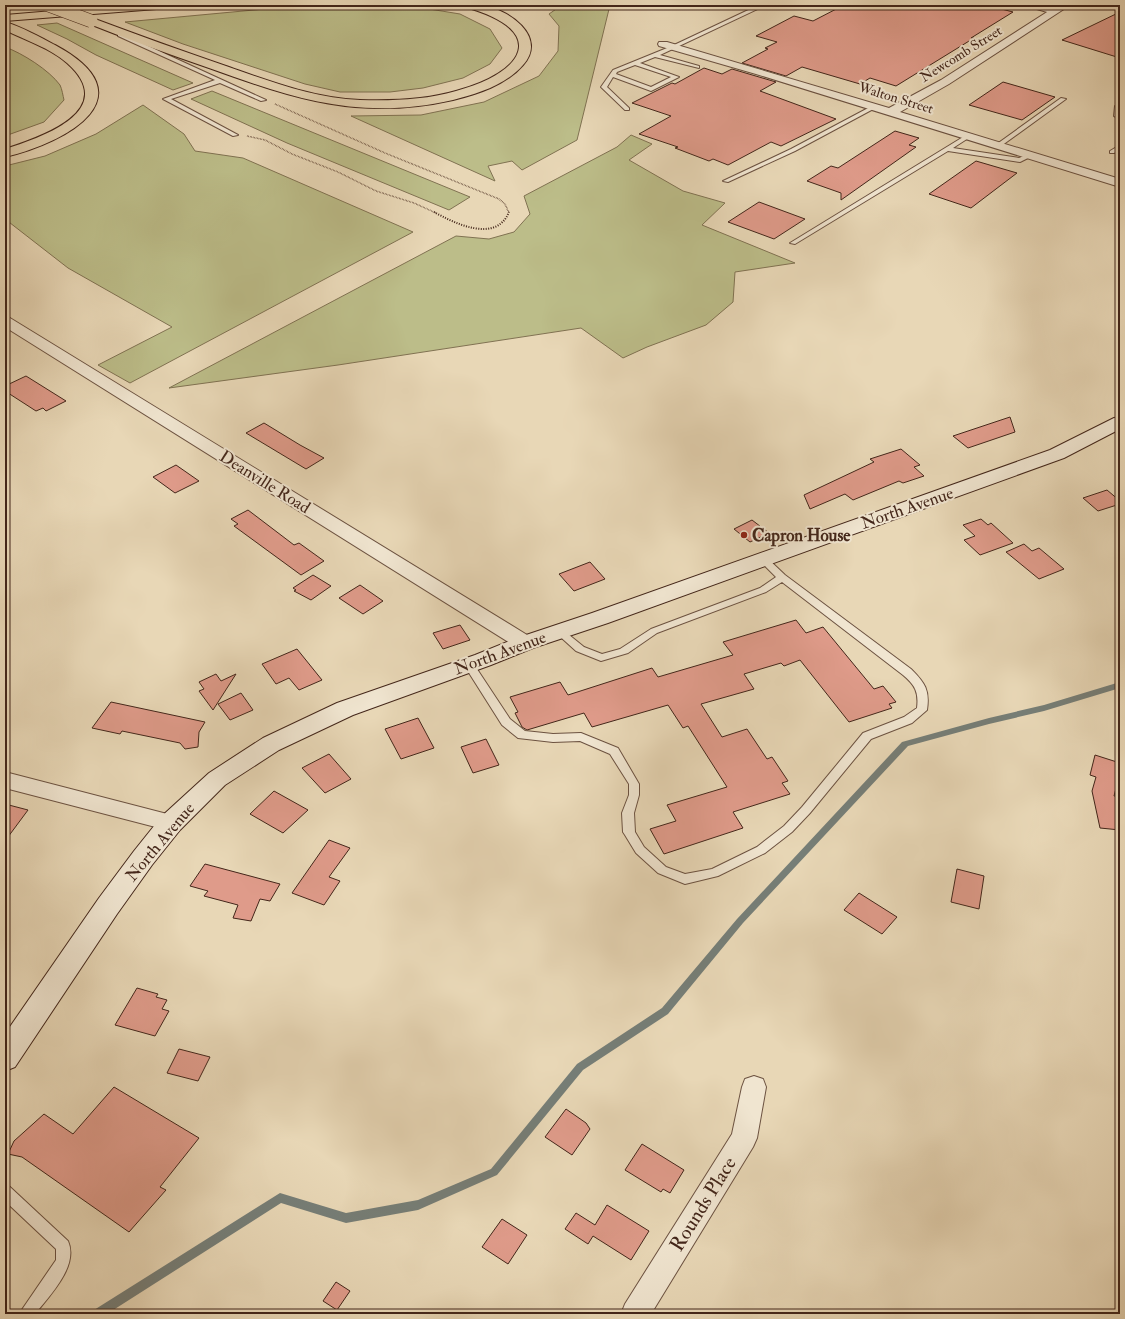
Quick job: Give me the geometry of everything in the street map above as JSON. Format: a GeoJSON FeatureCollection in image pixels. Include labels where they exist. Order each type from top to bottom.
{"type":"FeatureCollection","features":[{"type":"Feature","properties":{"kind":"highway"},"geometry":{"type":"LineString","coordinates":[[48,5],[223,70],[300,96],[342,103],[395,104],[430,100],[475,89],[508,73],[522,60],[526,47],[523,35],[519,29],[498,15],[469,5]]}},
{"type":"Feature","properties":{"kind":"highway"},"geometry":{"type":"LineString","coordinates":[[6,24],[169,5]]}},
{"type":"Feature","properties":{"kind":"highway"},"geometry":{"type":"LineString","coordinates":[[5,153],[38,142],[73,124],[88,110],[94,96],[88,79],[70,60],[6,24]]}},
{"type":"Feature","properties":{"kind":"main road","name":"North Avenue"},"geometry":{"type":"LineString","coordinates":[[5,1058],[108,906],[171,823],[217,779],[271,744],[345,709],[469,665],[525,643],[560,632],[1057,454],[1120,422]]}},
{"type":"Feature","properties":{"kind":"street","name":"Newcomb Street"},"geometry":{"type":"LineString","coordinates":[[891,112],[945,82],[1065,5]]}},
{"type":"Feature","properties":{"kind":"street","name":"Walton Street"},"geometry":{"type":"LineString","coordinates":[[669,45],[1120,182]]}},
{"type":"Feature","properties":{"kind":"street","name":"Deanville Road"},"geometry":{"type":"LineString","coordinates":[[5,321],[525,643]]}},
{"type":"Feature","properties":{"kind":"street"},"geometry":{"type":"LineString","coordinates":[[5,780],[171,823]]}},
{"type":"Feature","properties":{"kind":"street","name":"Rounds Place"},"geometry":{"type":"LineString","coordinates":[[635,1314],[744,1138],[754,1087]]}},
{"type":"Feature","properties":{"kind":"lane"},"geometry":{"type":"LineString","coordinates":[[628,109],[604,87],[615,71],[654,55],[669,45],[763,5]]}},
{"type":"Feature","properties":{"kind":"lane"},"geometry":{"type":"LineString","coordinates":[[1026,5],[1054,12]]}},
{"type":"Feature","properties":{"kind":"lane"},"geometry":{"type":"LineString","coordinates":[[91,22],[264,100]]}},
{"type":"Feature","properties":{"kind":"lane"},"geometry":{"type":"LineString","coordinates":[[654,55],[698,67]]}},
{"type":"Feature","properties":{"kind":"lane"},"geometry":{"type":"LineString","coordinates":[[612,75],[651,88],[676,77],[634,63]]}},
{"type":"Feature","properties":{"kind":"lane"},"geometry":{"type":"LineString","coordinates":[[219,81],[166,100],[235,135]]}},
{"type":"Feature","properties":{"kind":"lane"},"geometry":{"type":"LineString","coordinates":[[999,145],[1063,99]]}},
{"type":"Feature","properties":{"kind":"lane"},"geometry":{"type":"LineString","coordinates":[[1120,105],[1118,106],[1117,116],[1120,117]]}},
{"type":"Feature","properties":{"kind":"lane"},"geometry":{"type":"LineString","coordinates":[[726,181],[793,150],[874,107]]}},
{"type":"Feature","properties":{"kind":"lane"},"geometry":{"type":"LineString","coordinates":[[793,243],[968,136]]}},
{"type":"Feature","properties":{"kind":"lane"},"geometry":{"type":"LineString","coordinates":[[1112,152],[1120,147]]}},
{"type":"Feature","properties":{"kind":"lane"},"geometry":{"type":"LineString","coordinates":[[946,149],[1020,160],[1031,155]]}},
{"type":"Feature","properties":{"kind":"lane"},"geometry":{"type":"LineString","coordinates":[[469,665],[506,722],[522,735],[553,738],[581,737],[614,751],[634,784],[634,795],[628,813],[629,832],[640,850],[662,870],[685,879],[714,873],[761,850],[788,829],[824,790],[867,736],[908,720],[922,710],[924,696],[919,683],[865,639],[782,577],[763,559]]}},
{"type":"Feature","properties":{"kind":"lane"},"geometry":{"type":"LineString","coordinates":[[560,632],[580,649],[601,658],[624,652],[654,631],[763,590],[782,577]]}},
{"type":"Feature","properties":{"kind":"lane"},"geometry":{"type":"LineString","coordinates":[[5,1192],[63,1246],[63,1262],[48,1286],[26,1314]]}},
{"type":"Feature","properties":{"kind":"path"},"geometry":{"type":"LineString","coordinates":[[235,135],[262,138],[293,155],[331,169],[375,190],[419,205],[449,220],[469,227],[489,229],[502,223],[509,213],[505,204],[490,196],[402,160],[264,100]]}},
{"type":"Feature","properties":{"kind":"green space"},"geometry":{"type":"Polygon","coordinates":[[[562,5],[610,5],[577,140],[522,170],[512,161],[488,166],[495,181],[351,116],[421,115],[484,102],[539,76],[558,51],[559,26],[549,14],[562,5]]]}},
{"type":"Feature","properties":{"kind":"green space"},"geometry":{"type":"Polygon","coordinates":[[[297,6],[411,6],[460,14],[490,29],[502,48],[490,64],[463,78],[423,88],[390,92],[340,92],[305,84],[183,44],[125,22],[297,6]]]}},
{"type":"Feature","properties":{"kind":"green space"},"geometry":{"type":"Polygon","coordinates":[[[57,23],[193,83],[173,90],[96,55],[37,25],[57,23]]]}},
{"type":"Feature","properties":{"kind":"green space"},"geometry":{"type":"Polygon","coordinates":[[[5,47],[27,58],[55,79],[60,85],[64,100],[44,122],[5,136],[5,47]]]}},
{"type":"Feature","properties":{"kind":"green space"},"geometry":{"type":"Polygon","coordinates":[[[212,91],[470,197],[449,210],[287,143],[191,99],[212,91]]]}},
{"type":"Feature","properties":{"kind":"green space"},"geometry":{"type":"Polygon","coordinates":[[[143,105],[184,134],[195,151],[243,158],[413,232],[130,383],[98,365],[172,327],[68,268],[5,219],[5,166],[45,156],[96,134],[143,105]]]}},
{"type":"Feature","properties":{"kind":"green space"},"geometry":{"type":"Polygon","coordinates":[[[631,135],[652,144],[629,160],[683,191],[725,203],[702,225],[795,263],[735,272],[733,302],[706,325],[647,347],[623,358],[581,328],[338,365],[169,388],[456,236],[489,239],[514,232],[530,214],[524,196],[617,147],[631,135]]]}},
{"type":"Feature","properties":{"kind":"building"},"geometry":{"type":"Polygon","coordinates":[[[844,5],[986,5],[1013,12],[896,86],[870,78],[860,84],[802,67],[786,76],[742,63],[768,49],[765,48],[777,42],[756,36],[794,16],[813,21],[844,5]]]}},
{"type":"Feature","properties":{"kind":"building"},"geometry":{"type":"Polygon","coordinates":[[[1120,12],[1120,58],[1062,40],[1120,12]]]}},
{"type":"Feature","properties":{"kind":"building"},"geometry":{"type":"Polygon","coordinates":[[[704,68],[722,74],[732,69],[776,82],[760,91],[836,119],[781,146],[771,142],[728,165],[713,159],[709,161],[675,148],[678,147],[639,134],[671,116],[632,103],[672,83],[675,84],[704,68]]]}},
{"type":"Feature","properties":{"kind":"building"},"geometry":{"type":"Polygon","coordinates":[[[1003,82],[1055,97],[1022,120],[969,105],[1003,82]]]}},
{"type":"Feature","properties":{"kind":"building"},"geometry":{"type":"Polygon","coordinates":[[[895,131],[919,138],[909,145],[916,147],[841,200],[841,193],[807,181],[831,166],[838,168],[895,131]]]}},
{"type":"Feature","properties":{"kind":"building"},"geometry":{"type":"Polygon","coordinates":[[[976,161],[1017,173],[971,208],[929,194],[976,161]]]}},
{"type":"Feature","properties":{"kind":"building"},"geometry":{"type":"Polygon","coordinates":[[[759,202],[805,219],[774,239],[728,222],[759,202]]]}},
{"type":"Feature","properties":{"kind":"building"},"geometry":{"type":"Polygon","coordinates":[[[26,376],[66,401],[46,411],[43,408],[36,411],[5,391],[5,386],[26,376]]]}},
{"type":"Feature","properties":{"kind":"building"},"geometry":{"type":"Polygon","coordinates":[[[1010,417],[1015,432],[968,448],[953,436],[1010,417]]]}},
{"type":"Feature","properties":{"kind":"building"},"geometry":{"type":"Polygon","coordinates":[[[264,423],[324,458],[306,469],[246,433],[264,423]]]}},
{"type":"Feature","properties":{"kind":"building"},"geometry":{"type":"Polygon","coordinates":[[[901,449],[920,465],[914,467],[924,476],[903,483],[899,481],[853,500],[845,494],[810,509],[804,495],[874,462],[870,459],[901,449]]]}},
{"type":"Feature","properties":{"kind":"building"},"geometry":{"type":"Polygon","coordinates":[[[176,465],[199,481],[175,493],[153,477],[176,465]]]}},
{"type":"Feature","properties":{"kind":"building"},"geometry":{"type":"Polygon","coordinates":[[[1107,490],[1120,501],[1120,504],[1098,511],[1083,498],[1107,490]]]}},
{"type":"Feature","properties":{"kind":"building"},"geometry":{"type":"Polygon","coordinates":[[[248,510],[294,545],[299,543],[324,561],[301,575],[234,526],[238,524],[231,519],[248,510]]]}},
{"type":"Feature","properties":{"kind":"building"},"geometry":{"type":"Polygon","coordinates":[[[981,519],[988,525],[991,523],[1013,543],[980,555],[964,540],[975,536],[963,525],[981,519]]]}},
{"type":"Feature","properties":{"kind":"building","name":"Capron House"},"geometry":{"type":"Polygon","coordinates":[[[752,520],[769,533],[750,542],[734,529],[752,520]]]}},
{"type":"Feature","properties":{"kind":"building"},"geometry":{"type":"Polygon","coordinates":[[[1024,544],[1032,551],[1039,548],[1064,569],[1039,579],[1006,552],[1024,544]]]}},
{"type":"Feature","properties":{"kind":"building"},"geometry":{"type":"Polygon","coordinates":[[[590,562],[605,579],[574,591],[559,574],[590,562]]]}},
{"type":"Feature","properties":{"kind":"building"},"geometry":{"type":"Polygon","coordinates":[[[313,575],[331,586],[311,600],[294,591],[296,590],[293,588],[313,575]]]}},
{"type":"Feature","properties":{"kind":"building"},"geometry":{"type":"Polygon","coordinates":[[[360,585],[383,601],[363,614],[339,598],[360,585]]]}},
{"type":"Feature","properties":{"kind":"building"},"geometry":{"type":"Polygon","coordinates":[[[796,620],[806,633],[823,627],[874,689],[883,686],[896,702],[889,704],[892,708],[849,722],[800,660],[784,666],[781,663],[744,674],[754,689],[701,704],[722,737],[747,729],[767,759],[772,757],[788,781],[782,783],[790,794],[733,812],[743,828],[664,854],[650,829],[676,821],[667,805],[727,787],[688,726],[683,728],[668,705],[592,727],[584,713],[527,730],[522,727],[515,713],[518,712],[510,697],[560,682],[568,695],[652,668],[658,677],[733,655],[723,642],[796,620]]]}},
{"type":"Feature","properties":{"kind":"building"},"geometry":{"type":"Polygon","coordinates":[[[460,625],[470,640],[443,649],[433,633],[460,625]]]}},
{"type":"Feature","properties":{"kind":"building"},"geometry":{"type":"Polygon","coordinates":[[[297,649],[322,680],[299,690],[289,678],[276,684],[262,664],[297,649]]]}},
{"type":"Feature","properties":{"kind":"building"},"geometry":{"type":"Polygon","coordinates":[[[216,674],[221,681],[236,674],[213,710],[199,691],[204,689],[199,682],[216,674]]]}},
{"type":"Feature","properties":{"kind":"building"},"geometry":{"type":"Polygon","coordinates":[[[241,693],[253,710],[230,720],[218,704],[241,693]]]}},
{"type":"Feature","properties":{"kind":"building"},"geometry":{"type":"Polygon","coordinates":[[[111,702],[205,722],[199,732],[198,747],[185,749],[180,743],[122,731],[120,734],[92,728],[111,702]]]}},
{"type":"Feature","properties":{"kind":"building"},"geometry":{"type":"Polygon","coordinates":[[[418,718],[434,748],[401,759],[385,729],[418,718]]]}},
{"type":"Feature","properties":{"kind":"building"},"geometry":{"type":"Polygon","coordinates":[[[486,739],[499,765],[473,773],[461,747],[486,739]]]}},
{"type":"Feature","properties":{"kind":"building"},"geometry":{"type":"Polygon","coordinates":[[[329,754],[351,779],[325,793],[302,768],[329,754]]]}},
{"type":"Feature","properties":{"kind":"building"},"geometry":{"type":"Polygon","coordinates":[[[1095,755],[1120,763],[1120,773],[1114,796],[1120,796],[1120,830],[1100,828],[1092,791],[1096,777],[1090,775],[1095,755]]]}},
{"type":"Feature","properties":{"kind":"building"},"geometry":{"type":"Polygon","coordinates":[[[274,791],[308,810],[283,833],[250,814],[274,791]]]}},
{"type":"Feature","properties":{"kind":"building"},"geometry":{"type":"Polygon","coordinates":[[[5,804],[28,810],[5,841],[5,804]]]}},
{"type":"Feature","properties":{"kind":"building"},"geometry":{"type":"Polygon","coordinates":[[[329,840],[350,848],[329,877],[340,881],[324,905],[292,893],[329,840]]]}},
{"type":"Feature","properties":{"kind":"building"},"geometry":{"type":"Polygon","coordinates":[[[205,864],[280,884],[270,901],[260,899],[251,921],[233,918],[238,905],[204,896],[208,891],[190,886],[205,864]]]}},
{"type":"Feature","properties":{"kind":"building"},"geometry":{"type":"Polygon","coordinates":[[[957,869],[984,876],[979,909],[951,902],[957,869]]]}},
{"type":"Feature","properties":{"kind":"building"},"geometry":{"type":"Polygon","coordinates":[[[859,893],[897,917],[882,934],[844,910],[859,893]]]}},
{"type":"Feature","properties":{"kind":"building"},"geometry":{"type":"Polygon","coordinates":[[[137,988],[158,994],[156,997],[167,1000],[162,1009],[169,1011],[155,1036],[115,1025],[137,988]]]}},
{"type":"Feature","properties":{"kind":"building"},"geometry":{"type":"Polygon","coordinates":[[[179,1049],[210,1057],[198,1081],[167,1073],[179,1049]]]}},
{"type":"Feature","properties":{"kind":"building"},"geometry":{"type":"Polygon","coordinates":[[[114,1087],[199,1138],[160,1187],[166,1190],[129,1232],[22,1157],[8,1154],[14,1141],[44,1114],[73,1134],[114,1087]]]}},
{"type":"Feature","properties":{"kind":"building"},"geometry":{"type":"Polygon","coordinates":[[[566,1109],[586,1123],[590,1129],[572,1155],[545,1137],[566,1109]]]}},
{"type":"Feature","properties":{"kind":"building"},"geometry":{"type":"Polygon","coordinates":[[[642,1144],[684,1170],[670,1193],[663,1189],[661,1192],[625,1170],[642,1144]]]}},
{"type":"Feature","properties":{"kind":"building"},"geometry":{"type":"Polygon","coordinates":[[[607,1205],[649,1231],[631,1260],[593,1236],[588,1244],[565,1229],[576,1213],[595,1225],[607,1205]]]}},
{"type":"Feature","properties":{"kind":"building"},"geometry":{"type":"Polygon","coordinates":[[[502,1219],[527,1235],[508,1264],[482,1247],[502,1219]]]}},
{"type":"Feature","properties":{"kind":"building"},"geometry":{"type":"Polygon","coordinates":[[[336,1282],[350,1291],[337,1310],[323,1301],[336,1282]]]}},
{"type":"Feature","properties":{"kind":"waterway"},"geometry":{"type":"LineString","coordinates":[[98,1314],[280,1198],[346,1218],[418,1205],[494,1172],[580,1067],[665,1011],[740,921],[905,744],[989,721],[1044,708],[1120,685]]}},
{"type":"Feature","properties":{"kind":"place","name":"Capron House"},"geometry":{"type":"Point","coordinates":[744,535]}}]}
